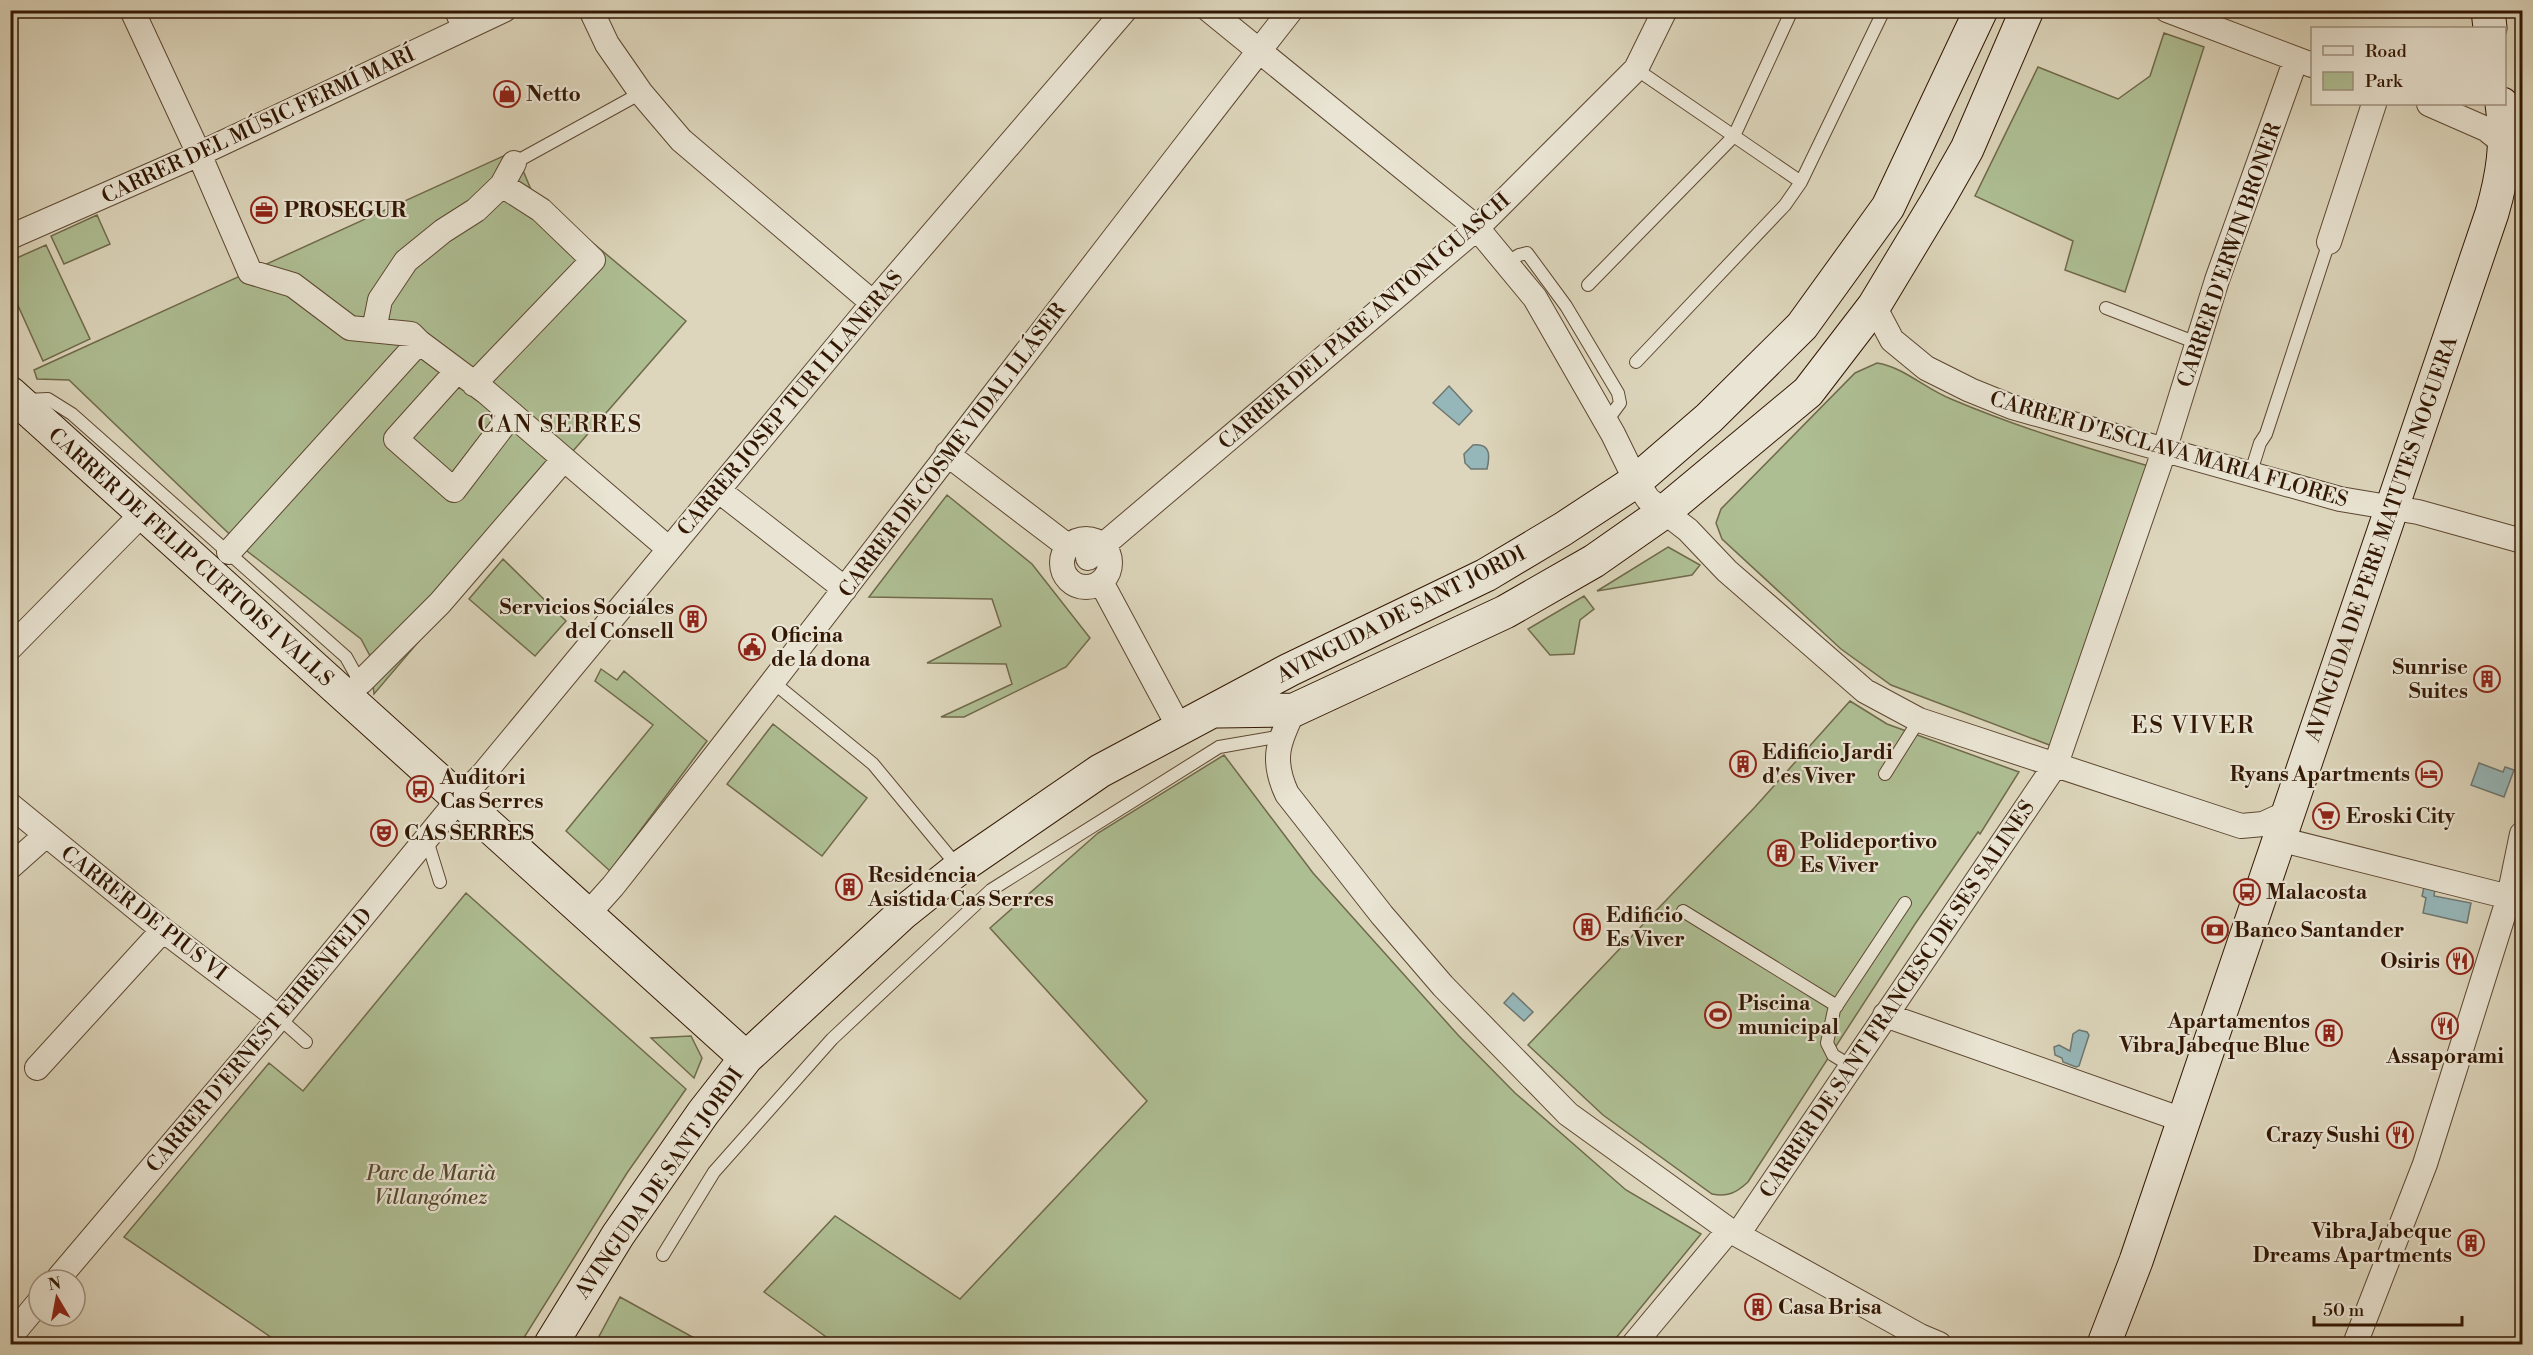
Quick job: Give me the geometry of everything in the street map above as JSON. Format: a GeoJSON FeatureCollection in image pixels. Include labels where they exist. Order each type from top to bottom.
{"type":"FeatureCollection","features":[{"type":"Feature","properties":{"kind":"street"},"geometry":{"type":"LineString","coordinates":[[132,10],[199,154],[250,272],[293,285],[350,328],[411,334],[418,342],[512,414],[669,549]]}},
{"type":"Feature","properties":{"kind":"street","name":"CARRER DEL MÚSIC FERMÍ MARÍ"},"geometry":{"type":"LineString","coordinates":[[10,237],[199,154],[455,21],[504,10]]}},
{"type":"Feature","properties":{"kind":"street"},"geometry":{"type":"LineString","coordinates":[[591,10],[607,44],[641,93],[681,140],[873,303]]}},
{"type":"Feature","properties":{"kind":"street","name":"CARRER JOSEP TUR I LLANERAS"},"geometry":{"type":"LineString","coordinates":[[459,799],[484,772],[873,303],[1125,10]]}},
{"type":"Feature","properties":{"kind":"street"},"geometry":{"type":"LineString","coordinates":[[1209,10],[1477,228],[1535,298],[1606,422],[1635,481],[1648,499],[1688,530],[1727,571],[1865,691],[1919,720],[2241,826],[2263,824],[2283,826],[2509,897]]}},
{"type":"Feature","properties":{"kind":"street","name":"CARRER DE COSME VIDAL LLÁSER"},"geometry":{"type":"LineString","coordinates":[[587,915],[613,886],[774,683],[947,454],[1291,10]]}},
{"type":"Feature","properties":{"kind":"street","name":"CARRER DEL PARE ANTONI GUASCH"},"geometry":{"type":"LineString","coordinates":[[1086,550],[1477,228],[1636,69],[1665,10]]}},
{"type":"Feature","properties":{"kind":"street","name":"AVINGUDA DE SANT JORDI"},"geometry":{"type":"LineString","coordinates":[[551,1344],[618,1235],[703,1113],[746,1058],[904,912],[959,868],[1100,771],[1289,670],[1486,575],[1563,529],[1635,481],[1709,418],[1802,326],[1888,207],[1981,10]]}},
{"type":"Feature","properties":{"kind":"street","name":"AVINGUDA DE SANT JORDI"},"geometry":{"type":"LineString","coordinates":[[1210,711],[1288,723],[1505,612],[1594,561],[1664,512],[1808,392],[1874,306],[1967,149],[2027,10]]}},
{"type":"Feature","properties":{"kind":"street"},"geometry":{"type":"LineString","coordinates":[[2167,10],[2304,62]]}},
{"type":"Feature","properties":{"kind":"street"},"geometry":{"type":"LineString","coordinates":[[2488,10],[2490,27]]}},
{"type":"Feature","properties":{"kind":"street","name":"CARRER D'ERWIN BRONER"},"geometry":{"type":"LineString","coordinates":[[2056,764],[2164,451],[2217,280],[2304,62]]}},
{"type":"Feature","properties":{"kind":"street"},"geometry":{"type":"LineString","coordinates":[[2506,92],[2523,113]]}},
{"type":"Feature","properties":{"kind":"street"},"geometry":{"type":"LineString","coordinates":[[2329,242],[2374,105]]}},
{"type":"Feature","properties":{"kind":"street"},"geometry":{"type":"LineString","coordinates":[[2431,105],[2486,129],[2511,156]]}},
{"type":"Feature","properties":{"kind":"street","name":"AVINGUDA DE PERE MATUTES NOGUERA"},"geometry":{"type":"LineString","coordinates":[[2104,1344],[2136,1261],[2511,156],[2502,105]]}},
{"type":"Feature","properties":{"kind":"street"},"geometry":{"type":"LineString","coordinates":[[374,330],[380,300],[406,261],[443,231],[476,210],[502,185],[514,163]]}},
{"type":"Feature","properties":{"kind":"street"},"geometry":{"type":"LineString","coordinates":[[502,185],[541,210],[593,260],[396,439],[454,490],[512,414]]}},
{"type":"Feature","properties":{"kind":"street","name":"CARRER D'ESCLAVA MARIA FLORES"},"geometry":{"type":"LineString","coordinates":[[1874,306],[1892,340],[1926,368],[1970,390],[2012,407],[2340,500],[2418,512],[2523,541]]}},
{"type":"Feature","properties":{"kind":"street"},"geometry":{"type":"LineString","coordinates":[[229,552],[418,342]]}},
{"type":"Feature","properties":{"kind":"street","name":"CARRER DE FELIP CURTOIS I VALLS"},"geometry":{"type":"LineString","coordinates":[[14,402],[362,697],[494,837],[587,915],[688,1016],[746,1058]]}},
{"type":"Feature","properties":{"kind":"street"},"geometry":{"type":"LineString","coordinates":[[947,454],[1086,550],[1109,558],[1109,571],[1101,582],[1084,587],[1068,580],[1062,563],[1086,550]]}},
{"type":"Feature","properties":{"kind":"street"},"geometry":{"type":"LineString","coordinates":[[362,697],[564,459]]}},
{"type":"Feature","properties":{"kind":"street"},"geometry":{"type":"LineString","coordinates":[[718,490],[845,589]]}},
{"type":"Feature","properties":{"kind":"street"},"geometry":{"type":"LineString","coordinates":[[10,648],[143,513]]}},
{"type":"Feature","properties":{"kind":"street"},"geometry":{"type":"LineString","coordinates":[[1101,582],[1179,727]]}},
{"type":"Feature","properties":{"kind":"street"},"geometry":{"type":"LineString","coordinates":[[1288,723],[1277,752],[1278,774],[1287,794],[1375,906],[1443,986],[1568,1114],[1734,1232],[1920,1336],[1939,1344]]}},
{"type":"Feature","properties":{"kind":"street","name":"CARRER DE SANT FRANCESC DE SES SALINES"},"geometry":{"type":"LineString","coordinates":[[1634,1344],[1734,1232],[1851,1066],[2056,764]]}},
{"type":"Feature","properties":{"kind":"street","name":"CARRER D'ERNEST EHRENFELD"},"geometry":{"type":"LineString","coordinates":[[67,1268],[279,1018],[459,799]]}},
{"type":"Feature","properties":{"kind":"street","name":"CARRER DE PIUS VI"},"geometry":{"type":"LineString","coordinates":[[10,805],[163,930],[279,1018]]}},
{"type":"Feature","properties":{"kind":"street"},"geometry":{"type":"LineString","coordinates":[[2241,826],[2255,844],[2268,871]]}},
{"type":"Feature","properties":{"kind":"street"},"geometry":{"type":"LineString","coordinates":[[2355,1344],[2425,1164],[2509,897],[2523,834]]}},
{"type":"Feature","properties":{"kind":"street"},"geometry":{"type":"LineString","coordinates":[[10,867],[46,836]]}},
{"type":"Feature","properties":{"kind":"street"},"geometry":{"type":"LineString","coordinates":[[37,1068],[163,930]]}},
{"type":"Feature","properties":{"kind":"street"},"geometry":{"type":"LineString","coordinates":[[1885,1015],[2183,1120]]}},
{"type":"Feature","properties":{"kind":"street"},"geometry":{"type":"LineString","coordinates":[[10,1337],[27,1316]]}},
{"type":"Feature","properties":{"kind":"lane"},"geometry":{"type":"LineString","coordinates":[[1588,285],[1734,136],[1792,10]]}},
{"type":"Feature","properties":{"kind":"lane"},"geometry":{"type":"LineString","coordinates":[[1636,362],[1785,205],[1801,182],[1884,10]]}},
{"type":"Feature","properties":{"kind":"lane"},"geometry":{"type":"LineString","coordinates":[[1636,69],[1801,182]]}},
{"type":"Feature","properties":{"kind":"lane"},"geometry":{"type":"LineString","coordinates":[[514,163],[641,93]]}},
{"type":"Feature","properties":{"kind":"lane"},"geometry":{"type":"LineString","coordinates":[[2250,475],[2260,443],[2266,434],[2329,242]]}},
{"type":"Feature","properties":{"kind":"lane"},"geometry":{"type":"LineString","coordinates":[[2106,308],[2198,343]]}},
{"type":"Feature","properties":{"kind":"lane","name":"CARRER DE FELIP CURTOIS I VALLS"},"geometry":{"type":"LineString","coordinates":[[14,402],[48,399],[72,414],[346,657],[362,697]]}},
{"type":"Feature","properties":{"kind":"lane"},"geometry":{"type":"LineString","coordinates":[[774,683],[873,764],[959,868]]}},
{"type":"Feature","properties":{"kind":"lane"},"geometry":{"type":"LineString","coordinates":[[1885,774],[1919,720]]}},
{"type":"Feature","properties":{"kind":"lane"},"geometry":{"type":"LineString","coordinates":[[663,1255],[714,1172],[832,1039],[991,890],[1219,747],[1288,723]]}},
{"type":"Feature","properties":{"kind":"lane"},"geometry":{"type":"LineString","coordinates":[[427,840],[440,882]]}},
{"type":"Feature","properties":{"kind":"lane"},"geometry":{"type":"LineString","coordinates":[[1851,1066],[1833,1055],[1827,1044],[1827,1034],[1837,1006],[1905,903]]}},
{"type":"Feature","properties":{"kind":"lane"},"geometry":{"type":"LineString","coordinates":[[1683,911],[1837,1006]]}},
{"type":"Feature","properties":{"kind":"lane"},"geometry":{"type":"LineString","coordinates":[[279,1018],[306,1042]]}},
{"type":"Feature","properties":{"kind":"green space"},"geometry":{"type":"Polygon","coordinates":[[[2164,33],[2204,47],[2125,292],[2065,270],[2073,241],[1975,196],[2038,67],[2118,99],[2150,76],[2164,33]]]}},
{"type":"Feature","properties":{"kind":"green space"},"geometry":{"type":"Polygon","coordinates":[[[510,153],[522,168],[532,192],[686,321],[573,451],[561,474],[374,694],[370,656],[361,639],[247,551],[69,380],[37,379],[34,370],[510,153]]]}},
{"type":"Feature","properties":{"kind":"green space"},"geometry":{"type":"Polygon","coordinates":[[[97,215],[110,244],[64,264],[51,236],[97,215]]]}},
{"type":"Feature","properties":{"kind":"green space"},"geometry":{"type":"Polygon","coordinates":[[[46,245],[90,339],[43,361],[11,290],[10,261],[46,245]]]}},
{"type":"Feature","properties":{"kind":"green space"},"geometry":{"type":"Polygon","coordinates":[[[1877,363],[1896,369],[1941,395],[2001,419],[2152,467],[2052,746],[1891,685],[1841,649],[1722,539],[1716,523],[1721,509],[1855,373],[1877,363]]]}},
{"type":"Feature","properties":{"kind":"green space"},"geometry":{"type":"Polygon","coordinates":[[[947,495],[1032,564],[1090,638],[1066,667],[964,717],[941,717],[1012,684],[1006,664],[927,663],[1001,626],[992,599],[869,597],[947,495]]]}},
{"type":"Feature","properties":{"kind":"green space"},"geometry":{"type":"Polygon","coordinates":[[[1668,547],[1700,565],[1692,575],[1597,591],[1668,547]]]}},
{"type":"Feature","properties":{"kind":"green space"},"geometry":{"type":"Polygon","coordinates":[[[503,559],[566,621],[535,656],[469,599],[503,559]]]}},
{"type":"Feature","properties":{"kind":"green space"},"geometry":{"type":"Polygon","coordinates":[[[1584,596],[1594,609],[1580,620],[1574,654],[1550,655],[1528,629],[1584,596]]]}},
{"type":"Feature","properties":{"kind":"green space"},"geometry":{"type":"Polygon","coordinates":[[[601,669],[617,680],[624,671],[707,741],[610,871],[566,831],[653,725],[595,681],[601,669]]]}},
{"type":"Feature","properties":{"kind":"green space"},"geometry":{"type":"Polygon","coordinates":[[[1850,701],[1887,724],[2019,772],[1980,834],[1978,832],[1915,924],[1748,1182],[1732,1193],[1712,1194],[1603,1115],[1528,1045],[1755,807],[1850,701]]]}},
{"type":"Feature","properties":{"kind":"green space"},"geometry":{"type":"Polygon","coordinates":[[[773,724],[867,798],[822,856],[727,784],[773,724]]]}},
{"type":"Feature","properties":{"kind":"green space"},"geometry":{"type":"Polygon","coordinates":[[[1224,755],[1313,873],[1458,1035],[1515,1093],[1626,1190],[1701,1234],[1611,1344],[836,1344],[764,1292],[835,1216],[960,1299],[1147,1101],[990,928],[1098,833],[1224,755]]]}},
{"type":"Feature","properties":{"kind":"green space","name":"Parc de Marià Villangómez"},"geometry":{"type":"Polygon","coordinates":[[[466,893],[686,1089],[627,1173],[520,1344],[281,1344],[124,1237],[269,1063],[303,1091],[466,893]]]}},
{"type":"Feature","properties":{"kind":"green space"},"geometry":{"type":"Polygon","coordinates":[[[691,1036],[702,1058],[694,1078],[651,1038],[691,1036]]]}},
{"type":"Feature","properties":{"kind":"green space"},"geometry":{"type":"Polygon","coordinates":[[[620,1297],[705,1344],[595,1344],[620,1297]]]}},
{"type":"Feature","properties":{"kind":"water"},"geometry":{"type":"Polygon","coordinates":[[[1449,386],[1472,411],[1459,425],[1433,403],[1449,386]]]}},
{"type":"Feature","properties":{"kind":"water"},"geometry":{"type":"Polygon","coordinates":[[[1473,445],[1483,446],[1488,451],[1487,469],[1471,469],[1465,463],[1464,454],[1473,445]]]}},
{"type":"Feature","properties":{"kind":"water"},"geometry":{"type":"Polygon","coordinates":[[[2479,763],[2503,772],[2505,767],[2514,770],[2504,797],[2471,785],[2479,763]]]}},
{"type":"Feature","properties":{"kind":"water"},"geometry":{"type":"Polygon","coordinates":[[[2424,887],[2435,889],[2434,896],[2471,903],[2467,923],[2423,913],[2426,898],[2422,896],[2424,887]]]}},
{"type":"Feature","properties":{"kind":"water"},"geometry":{"type":"Polygon","coordinates":[[[1513,993],[1533,1012],[1524,1021],[1504,1003],[1513,993]]]}},
{"type":"Feature","properties":{"kind":"water"},"geometry":{"type":"Polygon","coordinates":[[[2079,1030],[2089,1035],[2079,1066],[2076,1067],[2063,1062],[2062,1058],[2055,1055],[2054,1047],[2059,1045],[2070,1051],[2073,1034],[2079,1030]]]}},
{"type":"Feature","properties":{"kind":"place","name":"Netto"},"geometry":{"type":"Point","coordinates":[507,94]}},
{"type":"Feature","properties":{"kind":"place","name":"PROSEGUR"},"geometry":{"type":"Point","coordinates":[264,210]}},
{"type":"Feature","properties":{"kind":"place","name":"Servicios Sociales del Consell"},"geometry":{"type":"Point","coordinates":[693,619]}},
{"type":"Feature","properties":{"kind":"place","name":"Oficina de la dona"},"geometry":{"type":"Point","coordinates":[752,647]}},
{"type":"Feature","properties":{"kind":"place","name":"Sunrise Suites"},"geometry":{"type":"Point","coordinates":[2487,679]}},
{"type":"Feature","properties":{"kind":"place","name":"Edificio Jardi d'es Viver"},"geometry":{"type":"Point","coordinates":[1743,764]}},
{"type":"Feature","properties":{"kind":"place","name":"Ryans Apartments"},"geometry":{"type":"Point","coordinates":[2429,774]}},
{"type":"Feature","properties":{"kind":"place","name":"Auditori Cas Serres"},"geometry":{"type":"Point","coordinates":[420,789]}},
{"type":"Feature","properties":{"kind":"place","name":"Eroski City"},"geometry":{"type":"Point","coordinates":[2326,816]}},
{"type":"Feature","properties":{"kind":"place","name":"CAS SERRES"},"geometry":{"type":"Point","coordinates":[384,833]}},
{"type":"Feature","properties":{"kind":"place","name":"Polideportivo Es Viver"},"geometry":{"type":"Point","coordinates":[1781,853]}},
{"type":"Feature","properties":{"kind":"place","name":"Residencia Asistida Cas Serres"},"geometry":{"type":"Point","coordinates":[849,887]}},
{"type":"Feature","properties":{"kind":"place","name":"Malacosta"},"geometry":{"type":"Point","coordinates":[2247,892]}},
{"type":"Feature","properties":{"kind":"place","name":"Edificio Es Viver"},"geometry":{"type":"Point","coordinates":[1587,927]}},
{"type":"Feature","properties":{"kind":"place","name":"Banco Santander"},"geometry":{"type":"Point","coordinates":[2215,930]}},
{"type":"Feature","properties":{"kind":"place","name":"Osiris"},"geometry":{"type":"Point","coordinates":[2460,961]}},
{"type":"Feature","properties":{"kind":"place","name":"Piscina municipal"},"geometry":{"type":"Point","coordinates":[1718,1015]}},
{"type":"Feature","properties":{"kind":"place","name":"Assaporami"},"geometry":{"type":"Point","coordinates":[2445,1026]}},
{"type":"Feature","properties":{"kind":"place","name":"Apartamentos Vibra Jabeque Blue"},"geometry":{"type":"Point","coordinates":[2329,1033]}},
{"type":"Feature","properties":{"kind":"place","name":"Crazy Sushi"},"geometry":{"type":"Point","coordinates":[2400,1135]}},
{"type":"Feature","properties":{"kind":"place","name":"Vibra Jabeque Dreams Apartments"},"geometry":{"type":"Point","coordinates":[2471,1243]}},
{"type":"Feature","properties":{"kind":"place","name":"Casa Brisa"},"geometry":{"type":"Point","coordinates":[1758,1307]}},
{"type":"Feature","properties":{"kind":"district","name":"CAN SERRES"},"geometry":{"type":"Point","coordinates":[560,424]}},
{"type":"Feature","properties":{"kind":"district","name":"ES VIVER"},"geometry":{"type":"Point","coordinates":[2193,725]}}]}
